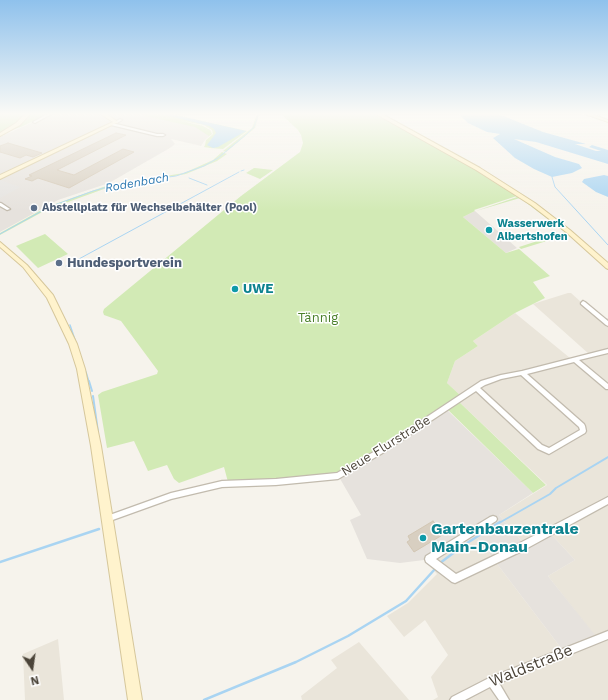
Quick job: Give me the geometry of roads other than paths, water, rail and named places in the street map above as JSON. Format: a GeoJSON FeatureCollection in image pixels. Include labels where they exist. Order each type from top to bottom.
{"type":"FeatureCollection","features":[{"type":"Feature","properties":{"kind":"street"},"geometry":{"type":"LineString","coordinates":[[0,177],[66,146]]}},
{"type":"Feature","properties":{"kind":"street"},"geometry":{"type":"LineString","coordinates":[[436,146],[478,169],[521,196],[568,231],[608,267]]}},
{"type":"Feature","properties":{"kind":"street"},"geometry":{"type":"LineString","coordinates":[[0,204],[8,209]]}},
{"type":"Feature","properties":{"kind":"street"},"geometry":{"type":"LineString","coordinates":[[0,244],[15,256],[37,280],[56,309],[73,344],[81,369],[88,400],[135,700]]}},
{"type":"Feature","properties":{"kind":"street"},"geometry":{"type":"LineString","coordinates":[[583,303],[608,324]]}},
{"type":"Feature","properties":{"kind":"street","name":"Neue Flurstraße"},"geometry":{"type":"LineString","coordinates":[[107,519],[171,496],[222,484],[276,482],[338,476],[379,452],[483,383],[501,377],[608,351]]}},
{"type":"Feature","properties":{"kind":"street"},"geometry":{"type":"LineString","coordinates":[[575,360],[608,387]]}},
{"type":"Feature","properties":{"kind":"street"},"geometry":{"type":"LineString","coordinates":[[476,387],[540,447],[549,451],[583,431],[582,426],[522,373]]}},
{"type":"Feature","properties":{"kind":"street"},"geometry":{"type":"LineString","coordinates":[[493,519],[429,559],[455,579],[519,548],[607,502]]}},
{"type":"Feature","properties":{"kind":"street","name":"Waldstraße"},"geometry":{"type":"LineString","coordinates":[[455,700],[492,681],[608,635]]}},
{"type":"Feature","properties":{"kind":"street"},"geometry":{"type":"LineString","coordinates":[[492,681],[504,700]]}},
{"type":"Feature","properties":{"kind":"water"},"geometry":{"type":"Polygon","coordinates":[[[208,146],[220,146],[218,147],[213,148],[208,146]]]}},
{"type":"Feature","properties":{"kind":"water"},"geometry":{"type":"Polygon","coordinates":[[[501,146],[529,146],[555,157],[579,164],[582,168],[572,173],[552,177],[515,158],[501,146]]]}},
{"type":"Feature","properties":{"kind":"water"},"geometry":{"type":"Polygon","coordinates":[[[548,146],[580,146],[596,151],[601,151],[589,147],[594,146],[608,150],[608,164],[548,146]]]}},
{"type":"Feature","properties":{"kind":"water"},"geometry":{"type":"Polygon","coordinates":[[[604,175],[608,176],[608,197],[596,192],[582,182],[584,179],[604,175]]]}},
{"type":"Feature","properties":{"kind":"waterway","name":"Rodenbach"},"geometry":{"type":"LineString","coordinates":[[0,234],[49,207],[93,191],[118,184],[176,176],[204,166],[218,158],[233,146]]}},
{"type":"Feature","properties":{"kind":"waterway"},"geometry":{"type":"LineString","coordinates":[[66,266],[239,172]]}},
{"type":"Feature","properties":{"kind":"waterway"},"geometry":{"type":"LineString","coordinates":[[552,177],[555,187],[608,245]]}},
{"type":"Feature","properties":{"kind":"waterway"},"geometry":{"type":"LineString","coordinates":[[189,178],[207,185]]}},
{"type":"Feature","properties":{"kind":"waterway"},"geometry":{"type":"LineString","coordinates":[[70,325],[75,340]]}},
{"type":"Feature","properties":{"kind":"waterway"},"geometry":{"type":"LineString","coordinates":[[86,372],[89,382]]}},
{"type":"Feature","properties":{"kind":"waterway"},"geometry":{"type":"LineString","coordinates":[[89,381],[92,391]]}},
{"type":"Feature","properties":{"kind":"waterway"},"geometry":{"type":"LineString","coordinates":[[93,396],[98,432]]}},
{"type":"Feature","properties":{"kind":"waterway"},"geometry":{"type":"LineString","coordinates":[[499,523],[550,494],[556,488],[608,457]]}},
{"type":"Feature","properties":{"kind":"waterway"},"geometry":{"type":"LineString","coordinates":[[440,563],[464,545],[500,522]]}},
{"type":"Feature","properties":{"kind":"waterway"},"geometry":{"type":"LineString","coordinates":[[0,562],[99,529]]}},
{"type":"Feature","properties":{"kind":"waterway"},"geometry":{"type":"LineString","coordinates":[[204,700],[296,662],[348,636],[406,601],[435,569]]}},
{"type":"Feature","properties":{"kind":"place","name":"Abstellplatz für Wechselbehälter (Pool)"},"geometry":{"type":"Point","coordinates":[34,208]}},
{"type":"Feature","properties":{"kind":"place","name":"Wasserwerk Albertshofen"},"geometry":{"type":"Point","coordinates":[489,230]}},
{"type":"Feature","properties":{"kind":"place","name":"Hundesportverein"},"geometry":{"type":"Point","coordinates":[59,263]}},
{"type":"Feature","properties":{"kind":"place","name":"UWE"},"geometry":{"type":"Point","coordinates":[235,289]}},
{"type":"Feature","properties":{"kind":"place","name":"Gartenbauzentrale Main-Donau"},"geometry":{"type":"Point","coordinates":[423,538]}},
{"type":"Feature","properties":{"kind":"park label","name":"Tännig"},"geometry":{"type":"Point","coordinates":[318,318]}}]}
